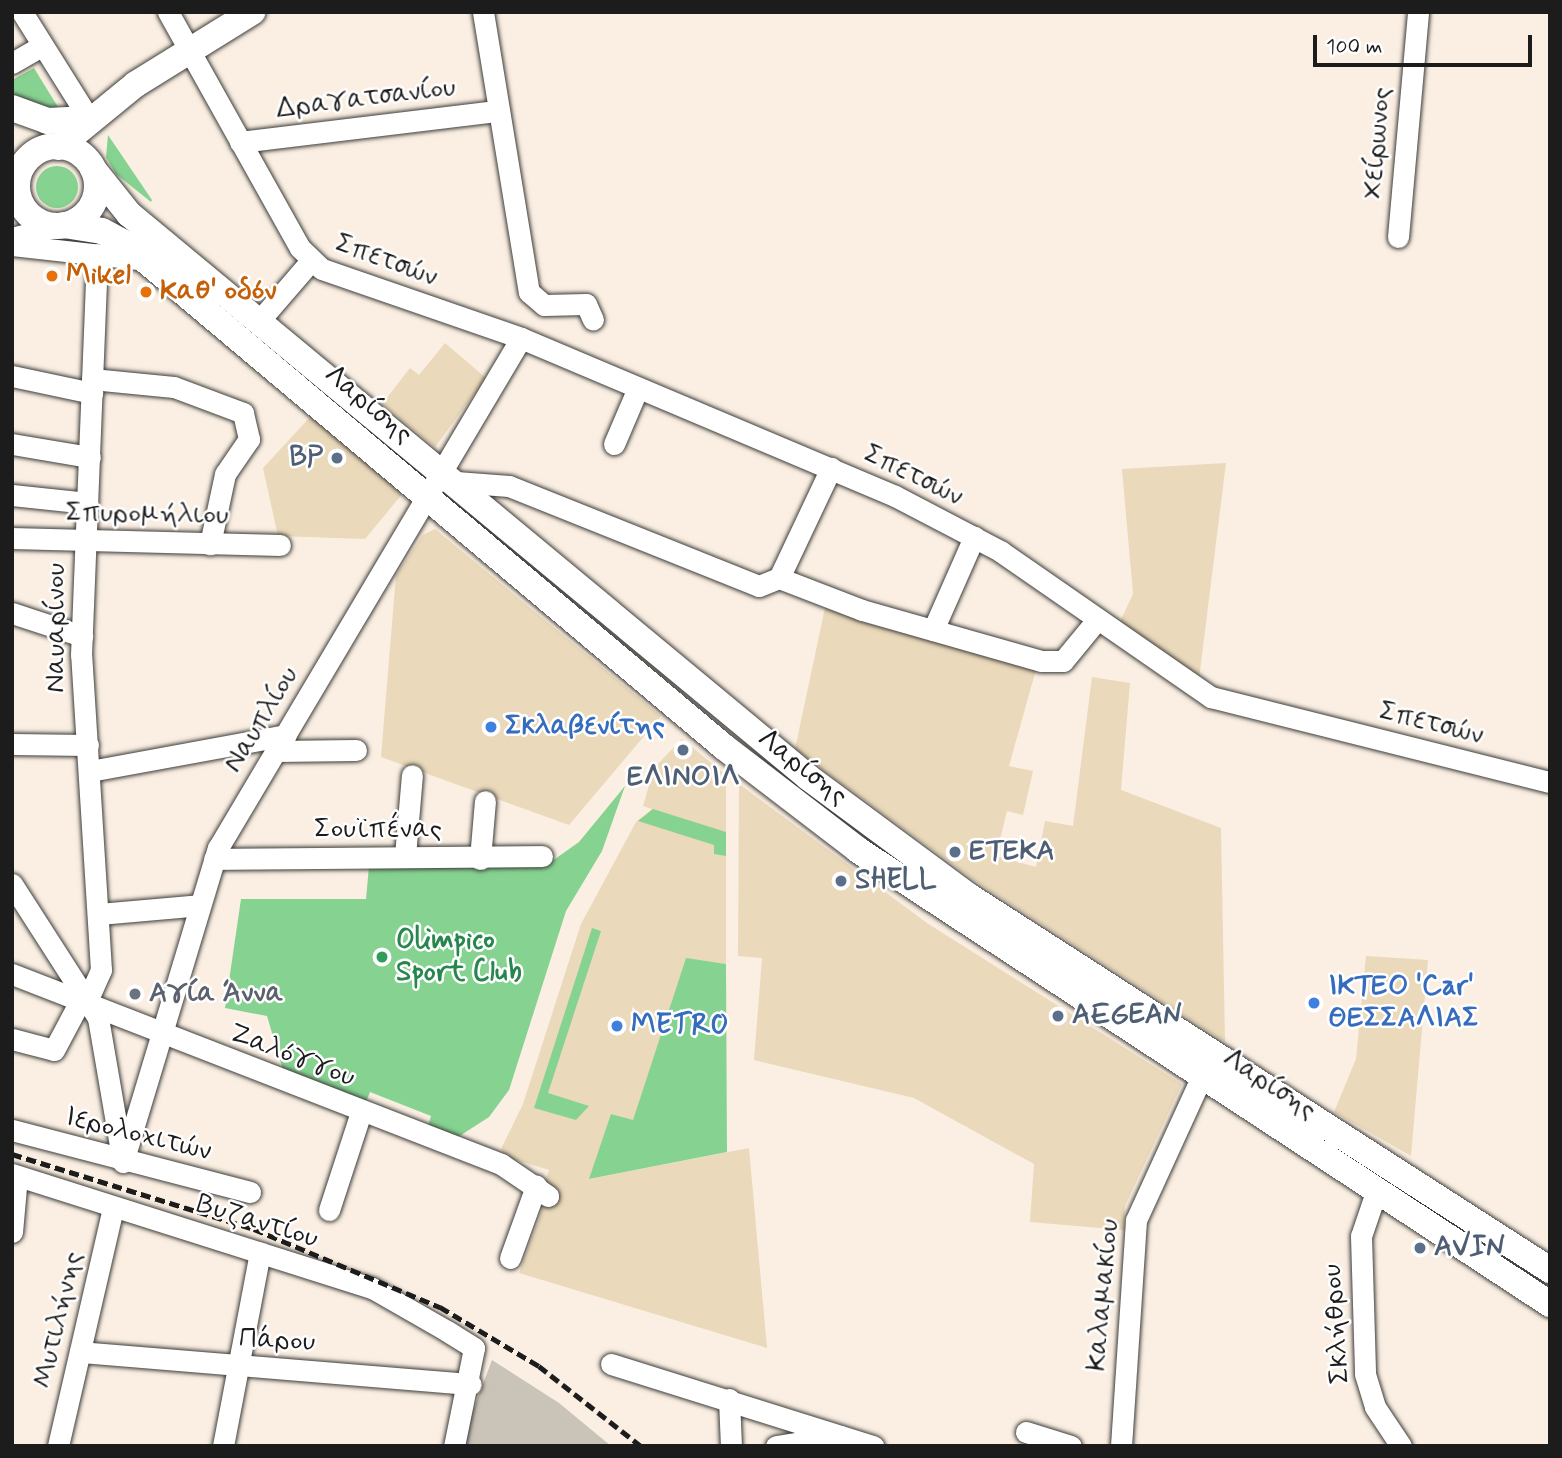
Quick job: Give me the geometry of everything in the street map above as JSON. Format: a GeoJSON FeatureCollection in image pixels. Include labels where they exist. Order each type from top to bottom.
{"type":"FeatureCollection","features":[{"type":"Feature","properties":{"kind":"main road"},"geometry":{"type":"LineString","coordinates":[[97,113],[92,166],[94,202],[61,226],[32,217],[15,181],[32,155],[57,147],[97,113],[189,50],[252,12]]}},
{"type":"Feature","properties":{"kind":"main road"},"geometry":{"type":"LineString","coordinates":[[12,108],[47,121],[97,113]]}},
{"type":"Feature","properties":{"kind":"main road"},"geometry":{"type":"LineString","coordinates":[[12,118],[92,166]]}},
{"type":"Feature","properties":{"kind":"main road","name":"Λαρίσης"},"geometry":{"type":"LineString","coordinates":[[92,166],[117,203],[809,778],[970,897],[1550,1270]]}},
{"type":"Feature","properties":{"kind":"main road","name":"Λαρίσης"},"geometry":{"type":"LineString","coordinates":[[61,226],[107,233],[145,260],[794,802],[925,897],[1550,1304]]}},
{"type":"Feature","properties":{"kind":"street"},"geometry":{"type":"LineString","coordinates":[[23,12],[42,46],[97,113]]}},
{"type":"Feature","properties":{"kind":"street"},"geometry":{"type":"LineString","coordinates":[[169,12],[310,262]]}},
{"type":"Feature","properties":{"kind":"street"},"geometry":{"type":"LineString","coordinates":[[483,12],[531,297],[544,306],[586,304],[593,320]]}},
{"type":"Feature","properties":{"kind":"street","name":"Χείρωνος"},"geometry":{"type":"LineString","coordinates":[[1398,237],[1418,12]]}},
{"type":"Feature","properties":{"kind":"street"},"geometry":{"type":"LineString","coordinates":[[12,63],[42,46]]}},
{"type":"Feature","properties":{"kind":"street","name":"Δραγατσανίου"},"geometry":{"type":"LineString","coordinates":[[240,142],[498,111]]}},
{"type":"Feature","properties":{"kind":"street"},"geometry":{"type":"LineString","coordinates":[[12,238],[61,226]]}},
{"type":"Feature","properties":{"kind":"street"},"geometry":{"type":"LineString","coordinates":[[12,245],[145,260]]}},
{"type":"Feature","properties":{"kind":"street","name":"Ναυαρίνου"},"geometry":{"type":"LineString","coordinates":[[12,1039],[54,1051],[87,1004],[100,980],[82,636],[97,254]]}},
{"type":"Feature","properties":{"kind":"street","name":"Σπετσών"},"geometry":{"type":"LineString","coordinates":[[259,321],[310,262],[522,338],[831,468],[974,537],[1096,621],[1219,700],[1550,782]]}},
{"type":"Feature","properties":{"kind":"street","name":"Ναυπλίου"},"geometry":{"type":"LineString","coordinates":[[123,1162],[163,1037],[214,859],[429,497],[450,477],[522,338]]}},
{"type":"Feature","properties":{"kind":"street"},"geometry":{"type":"LineString","coordinates":[[12,376],[92,386],[162,385],[234,406],[245,416],[249,439],[225,474],[210,544]]}},
{"type":"Feature","properties":{"kind":"street"},"geometry":{"type":"LineString","coordinates":[[614,444],[638,388]]}},
{"type":"Feature","properties":{"kind":"street"},"geometry":{"type":"LineString","coordinates":[[12,444],[90,457]]}},
{"type":"Feature","properties":{"kind":"street"},"geometry":{"type":"LineString","coordinates":[[450,477],[509,486],[741,583],[767,586],[779,578],[831,468]]}},
{"type":"Feature","properties":{"kind":"street"},"geometry":{"type":"LineString","coordinates":[[12,495],[88,503]]}},
{"type":"Feature","properties":{"kind":"street"},"geometry":{"type":"LineString","coordinates":[[933,630],[974,537]]}},
{"type":"Feature","properties":{"kind":"street","name":"Σπυρομήλιου"},"geometry":{"type":"LineString","coordinates":[[12,538],[280,545]]}},
{"type":"Feature","properties":{"kind":"street"},"geometry":{"type":"LineString","coordinates":[[779,578],[933,630],[1053,662],[1074,653],[1096,621]]}},
{"type":"Feature","properties":{"kind":"street"},"geometry":{"type":"LineString","coordinates":[[12,613],[82,636]]}},
{"type":"Feature","properties":{"kind":"street"},"geometry":{"type":"LineString","coordinates":[[90,771],[281,743],[356,750]]}},
{"type":"Feature","properties":{"kind":"street"},"geometry":{"type":"LineString","coordinates":[[12,744],[88,745]]}},
{"type":"Feature","properties":{"kind":"street"},"geometry":{"type":"LineString","coordinates":[[405,856],[412,775]]}},
{"type":"Feature","properties":{"kind":"street"},"geometry":{"type":"LineString","coordinates":[[480,859],[485,801]]}},
{"type":"Feature","properties":{"kind":"street","name":"Σουϊπένας"},"geometry":{"type":"LineString","coordinates":[[214,859],[405,856],[480,859],[542,856]]}},
{"type":"Feature","properties":{"kind":"street"},"geometry":{"type":"LineString","coordinates":[[12,884],[87,1004],[123,1162]]}},
{"type":"Feature","properties":{"kind":"street"},"geometry":{"type":"LineString","coordinates":[[98,914],[200,905]]}},
{"type":"Feature","properties":{"kind":"street","name":"Ζαλόγγου"},"geometry":{"type":"LineString","coordinates":[[12,974],[163,1037],[501,1164],[542,1191],[510,1258]]}},
{"type":"Feature","properties":{"kind":"street","name":"Καλαμακίου"},"geometry":{"type":"LineString","coordinates":[[1121,1446],[1136,1220],[1201,1078]]}},
{"type":"Feature","properties":{"kind":"street"},"geometry":{"type":"LineString","coordinates":[[329,1210],[361,1112]]}},
{"type":"Feature","properties":{"kind":"street","name":"Ιερολοχιτών"},"geometry":{"type":"LineString","coordinates":[[12,1130],[123,1162],[250,1192]]}},
{"type":"Feature","properties":{"kind":"street"},"geometry":{"type":"LineString","coordinates":[[12,1232],[15,1175]]}},
{"type":"Feature","properties":{"kind":"street","name":"Βυζαντίου"},"geometry":{"type":"LineString","coordinates":[[15,1175],[383,1293],[474,1348],[471,1384]]}},
{"type":"Feature","properties":{"kind":"street","name":"Σκλήθρου"},"geometry":{"type":"LineString","coordinates":[[1376,1192],[1361,1236],[1365,1374],[1374,1407],[1401,1446]]}},
{"type":"Feature","properties":{"kind":"street","name":"Μυτιλήνης"},"geometry":{"type":"LineString","coordinates":[[58,1446],[113,1206]]}},
{"type":"Feature","properties":{"kind":"street"},"geometry":{"type":"LineString","coordinates":[[223,1446],[260,1252]]}},
{"type":"Feature","properties":{"kind":"street","name":"Πάρου"},"geometry":{"type":"LineString","coordinates":[[80,1352],[237,1367],[471,1384]]}},
{"type":"Feature","properties":{"kind":"street"},"geometry":{"type":"LineString","coordinates":[[611,1364],[847,1435],[873,1446]]}},
{"type":"Feature","properties":{"kind":"street"},"geometry":{"type":"LineString","coordinates":[[454,1446],[471,1384]]}},
{"type":"Feature","properties":{"kind":"street"},"geometry":{"type":"LineString","coordinates":[[729,1399],[731,1446]]}},
{"type":"Feature","properties":{"kind":"street"},"geometry":{"type":"LineString","coordinates":[[1026,1432],[1071,1446]]}},
{"type":"Feature","properties":{"kind":"street"},"geometry":{"type":"LineString","coordinates":[[776,1446],[847,1435]]}},
{"type":"Feature","properties":{"kind":"shaded area"},"geometry":{"type":"Polygon","coordinates":[[[445,343],[486,378],[435,447],[382,404],[410,368],[419,375],[445,343]]]}},
{"type":"Feature","properties":{"kind":"shaded area"},"geometry":{"type":"Polygon","coordinates":[[[312,415],[403,493],[365,539],[278,536],[263,468],[312,415]]]}},
{"type":"Feature","properties":{"kind":"shaded area"},"geometry":{"type":"Polygon","coordinates":[[[1226,463],[1199,679],[1118,626],[1133,594],[1122,469],[1226,463]]]}},
{"type":"Feature","properties":{"kind":"shaded area"},"geometry":{"type":"Polygon","coordinates":[[[435,529],[661,716],[569,825],[381,757],[396,575],[423,535],[435,529]]]}},
{"type":"Feature","properties":{"kind":"shaded area"},"geometry":{"type":"Polygon","coordinates":[[[825,608],[1037,666],[1009,766],[1033,771],[1023,815],[1007,811],[996,856],[1036,867],[1045,821],[1073,826],[1092,677],[1130,683],[1121,790],[1221,828],[1225,1042],[981,885],[795,749],[825,608]]]}},
{"type":"Feature","properties":{"kind":"shaded area"},"geometry":{"type":"Polygon","coordinates":[[[682,739],[726,775],[726,964],[686,959],[633,1121],[612,1114],[590,1179],[749,1148],[767,1348],[519,1273],[551,1187],[545,1183],[549,1170],[506,1157],[501,1149],[523,1104],[581,924],[636,822],[652,809],[643,806],[654,768],[682,739]]]}},
{"type":"Feature","properties":{"kind":"shaded area"},"geometry":{"type":"Polygon","coordinates":[[[739,784],[927,923],[1182,1084],[1125,1206],[1124,1230],[1030,1222],[1034,1164],[914,1098],[754,1060],[762,958],[738,956],[739,784]]]}},
{"type":"Feature","properties":{"kind":"shaded area"},"geometry":{"type":"Polygon","coordinates":[[[1366,956],[1428,960],[1411,1156],[1334,1112],[1356,1059],[1366,956]]]}},
{"type":"Feature","properties":{"kind":"shaded area"},"geometry":{"type":"Polygon","coordinates":[[[492,1360],[559,1403],[611,1446],[460,1446],[492,1360]]]}},
{"type":"Feature","properties":{"kind":"green space"},"geometry":{"type":"Polygon","coordinates":[[[34,68],[61,112],[27,106],[12,93],[12,80],[34,68]]]}},
{"type":"Feature","properties":{"kind":"green space"},"geometry":{"type":"Polygon","coordinates":[[[108,135],[151,202],[116,174],[106,157],[108,135]]]}},
{"type":"Feature","properties":{"kind":"green space"},"geometry":{"type":"Polygon","coordinates":[[[57,166],[72,172],[78,187],[72,202],[57,208],[42,202],[36,187],[42,172],[57,166]]]}},
{"type":"Feature","properties":{"kind":"green space","name":"Olimpico Sport Club"},"geometry":{"type":"Polygon","coordinates":[[[625,786],[602,851],[566,911],[509,1090],[489,1117],[458,1137],[428,1126],[431,1116],[370,1092],[366,1102],[283,1070],[267,1016],[225,1008],[241,899],[366,899],[369,866],[386,862],[548,864],[579,842],[625,786]]]}},
{"type":"Feature","properties":{"kind":"green space"},"geometry":{"type":"Polygon","coordinates":[[[653,809],[726,832],[726,856],[714,854],[714,845],[638,821],[653,809]]]}},
{"type":"Feature","properties":{"kind":"green space"},"geometry":{"type":"Polygon","coordinates":[[[592,928],[601,931],[548,1093],[589,1106],[576,1120],[534,1108],[592,928]]]}},
{"type":"Feature","properties":{"kind":"green space"},"geometry":{"type":"Polygon","coordinates":[[[686,958],[726,964],[727,1152],[589,1179],[611,1114],[633,1120],[686,958]]]}},
{"type":"Feature","properties":{"kind":"railway"},"geometry":{"type":"LineString","coordinates":[[12,1154],[254,1229],[440,1307],[539,1366],[641,1446]]}},
{"type":"Feature","properties":{"kind":"place","name":"Mikel"},"geometry":{"type":"Point","coordinates":[52,276]}},
{"type":"Feature","properties":{"kind":"place","name":"Καθ' οδόν"},"geometry":{"type":"Point","coordinates":[146,292]}},
{"type":"Feature","properties":{"kind":"place","name":"BP"},"geometry":{"type":"Point","coordinates":[337,458]}},
{"type":"Feature","properties":{"kind":"place","name":"Σκλαβενίτης"},"geometry":{"type":"Point","coordinates":[491,727]}},
{"type":"Feature","properties":{"kind":"place","name":"ΕΛΙΝΟΙΛ"},"geometry":{"type":"Point","coordinates":[683,750]}},
{"type":"Feature","properties":{"kind":"place","name":"ΕΤΕΚΑ"},"geometry":{"type":"Point","coordinates":[955,852]}},
{"type":"Feature","properties":{"kind":"place","name":"SHELL"},"geometry":{"type":"Point","coordinates":[841,881]}},
{"type":"Feature","properties":{"kind":"place","name":"Olimpico Sport Club"},"geometry":{"type":"Point","coordinates":[382,957]}},
{"type":"Feature","properties":{"kind":"place","name":"Αγία Άννα"},"geometry":{"type":"Point","coordinates":[135,994]}},
{"type":"Feature","properties":{"kind":"place","name":"ΙΚΤΕΟ 'Car' ΘΕΣΣΑΛΙΑΣ"},"geometry":{"type":"Point","coordinates":[1314,1003]}},
{"type":"Feature","properties":{"kind":"place","name":"AEGEAN"},"geometry":{"type":"Point","coordinates":[1058,1016]}},
{"type":"Feature","properties":{"kind":"place","name":"METRO"},"geometry":{"type":"Point","coordinates":[617,1026]}},
{"type":"Feature","properties":{"kind":"place","name":"AVIN"},"geometry":{"type":"Point","coordinates":[1420,1248]}}]}
